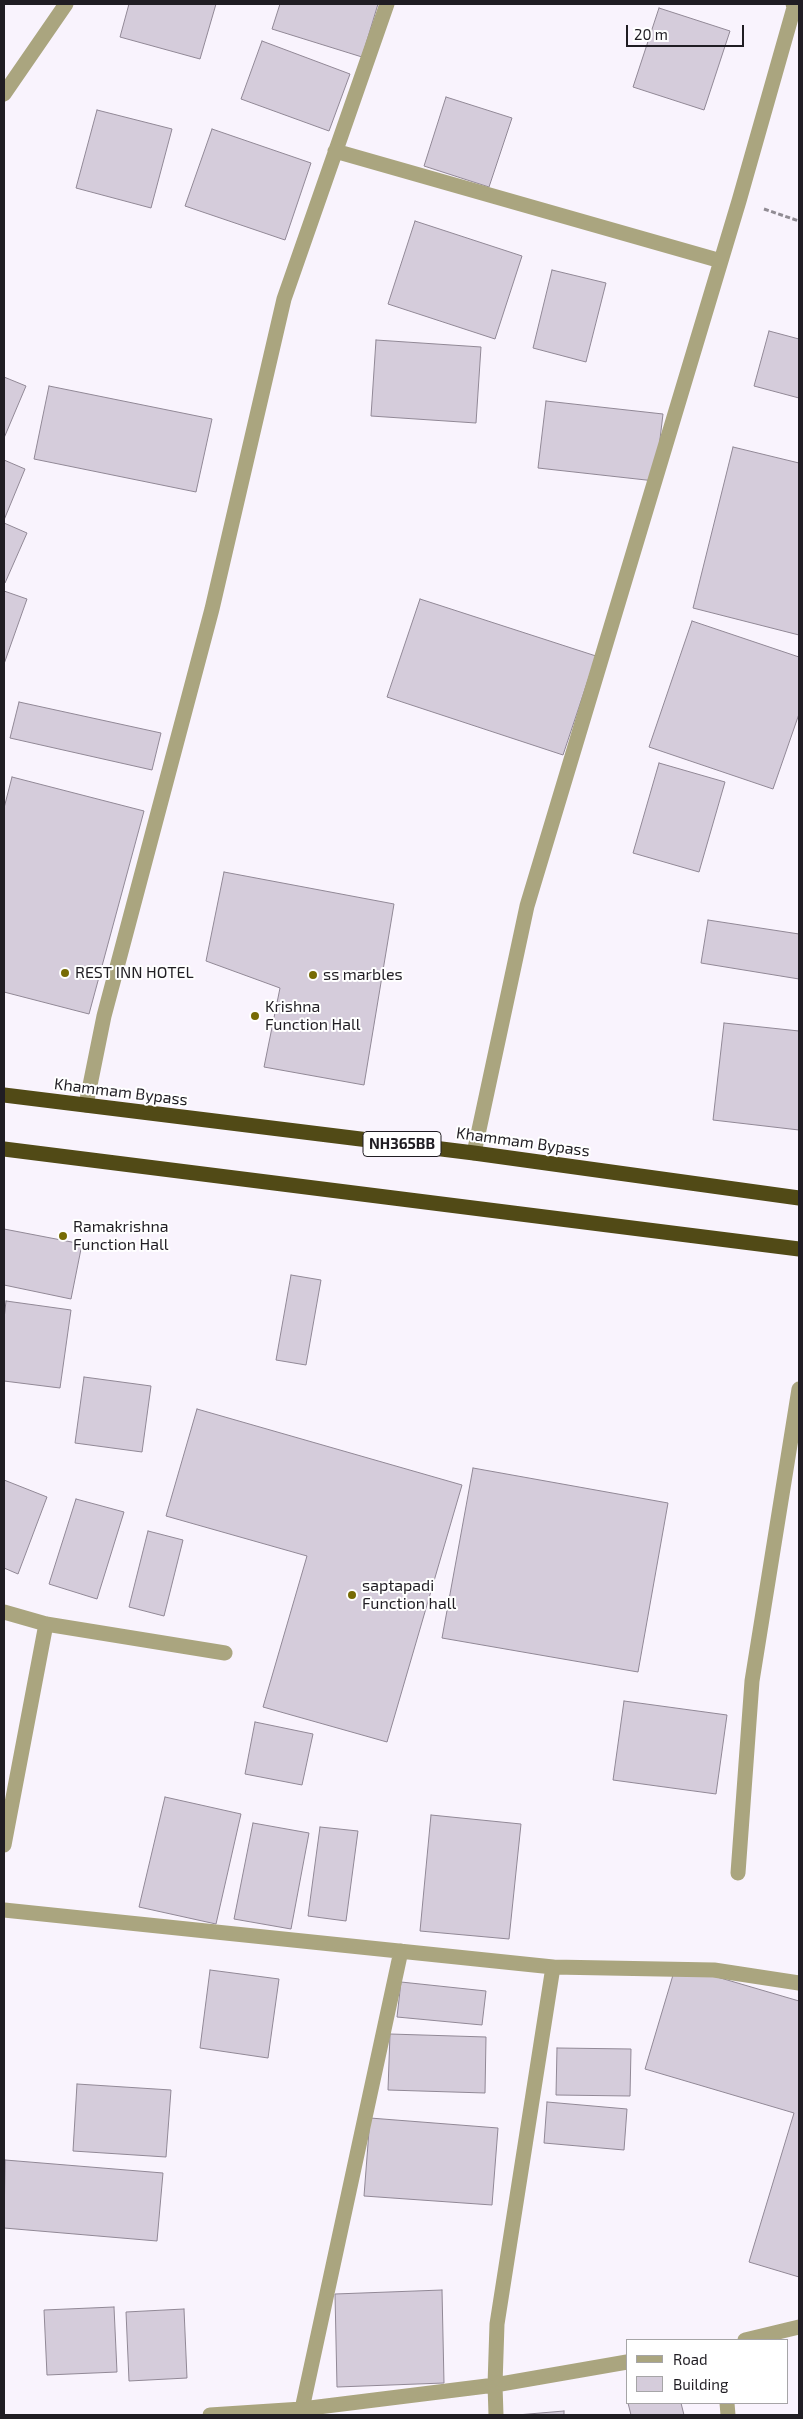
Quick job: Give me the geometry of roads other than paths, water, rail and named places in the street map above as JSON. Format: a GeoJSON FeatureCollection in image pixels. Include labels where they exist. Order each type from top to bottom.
{"type":"FeatureCollection","features":[{"type":"Feature","properties":{"kind":"highway","name":"Khammam Bypass"},"geometry":{"type":"LineString","coordinates":[[4,1095],[474,1153],[799,1198]]}},
{"type":"Feature","properties":{"kind":"highway"},"geometry":{"type":"LineString","coordinates":[[4,1149],[799,1249]]}},
{"type":"Feature","properties":{"kind":"street"},"geometry":{"type":"LineString","coordinates":[[4,94],[66,4]]}},
{"type":"Feature","properties":{"kind":"street"},"geometry":{"type":"LineString","coordinates":[[86,1105],[104,1016],[212,609],[284,299],[387,4]]}},
{"type":"Feature","properties":{"kind":"street"},"geometry":{"type":"LineString","coordinates":[[474,1153],[527,906],[739,201],[794,4]]}},
{"type":"Feature","properties":{"kind":"street"},"geometry":{"type":"LineString","coordinates":[[335,151],[721,261]]}},
{"type":"Feature","properties":{"kind":"street"},"geometry":{"type":"LineString","coordinates":[[738,1872],[752,1681],[799,1389]]}},
{"type":"Feature","properties":{"kind":"street"},"geometry":{"type":"LineString","coordinates":[[4,1612],[46,1624],[225,1653]]}},
{"type":"Feature","properties":{"kind":"street"},"geometry":{"type":"LineString","coordinates":[[4,1845],[46,1624]]}},
{"type":"Feature","properties":{"kind":"street"},"geometry":{"type":"LineString","coordinates":[[4,1910],[553,1967],[714,1970],[799,1983]]}},
{"type":"Feature","properties":{"kind":"street"},"geometry":{"type":"LineString","coordinates":[[302,2409],[401,1952]]}},
{"type":"Feature","properties":{"kind":"street"},"geometry":{"type":"LineString","coordinates":[[496,2415],[497,2324],[553,1967]]}},
{"type":"Feature","properties":{"kind":"street"},"geometry":{"type":"LineString","coordinates":[[749,2339],[799,2327]]}},
{"type":"Feature","properties":{"kind":"street"},"geometry":{"type":"LineString","coordinates":[[210,2415],[302,2409],[495,2385],[626,2362]]}},
{"type":"Feature","properties":{"kind":"place","name":"REST INN HOTEL"},"geometry":{"type":"Point","coordinates":[65,973]}},
{"type":"Feature","properties":{"kind":"place","name":"ss marbles"},"geometry":{"type":"Point","coordinates":[313,975]}},
{"type":"Feature","properties":{"kind":"place","name":"Krishna Function Hall"},"geometry":{"type":"Point","coordinates":[255,1016]}},
{"type":"Feature","properties":{"kind":"place","name":"Ramakrishna Function Hall"},"geometry":{"type":"Point","coordinates":[63,1236]}},
{"type":"Feature","properties":{"kind":"place","name":"saptapadi Function hall"},"geometry":{"type":"Point","coordinates":[352,1595]}}]}
